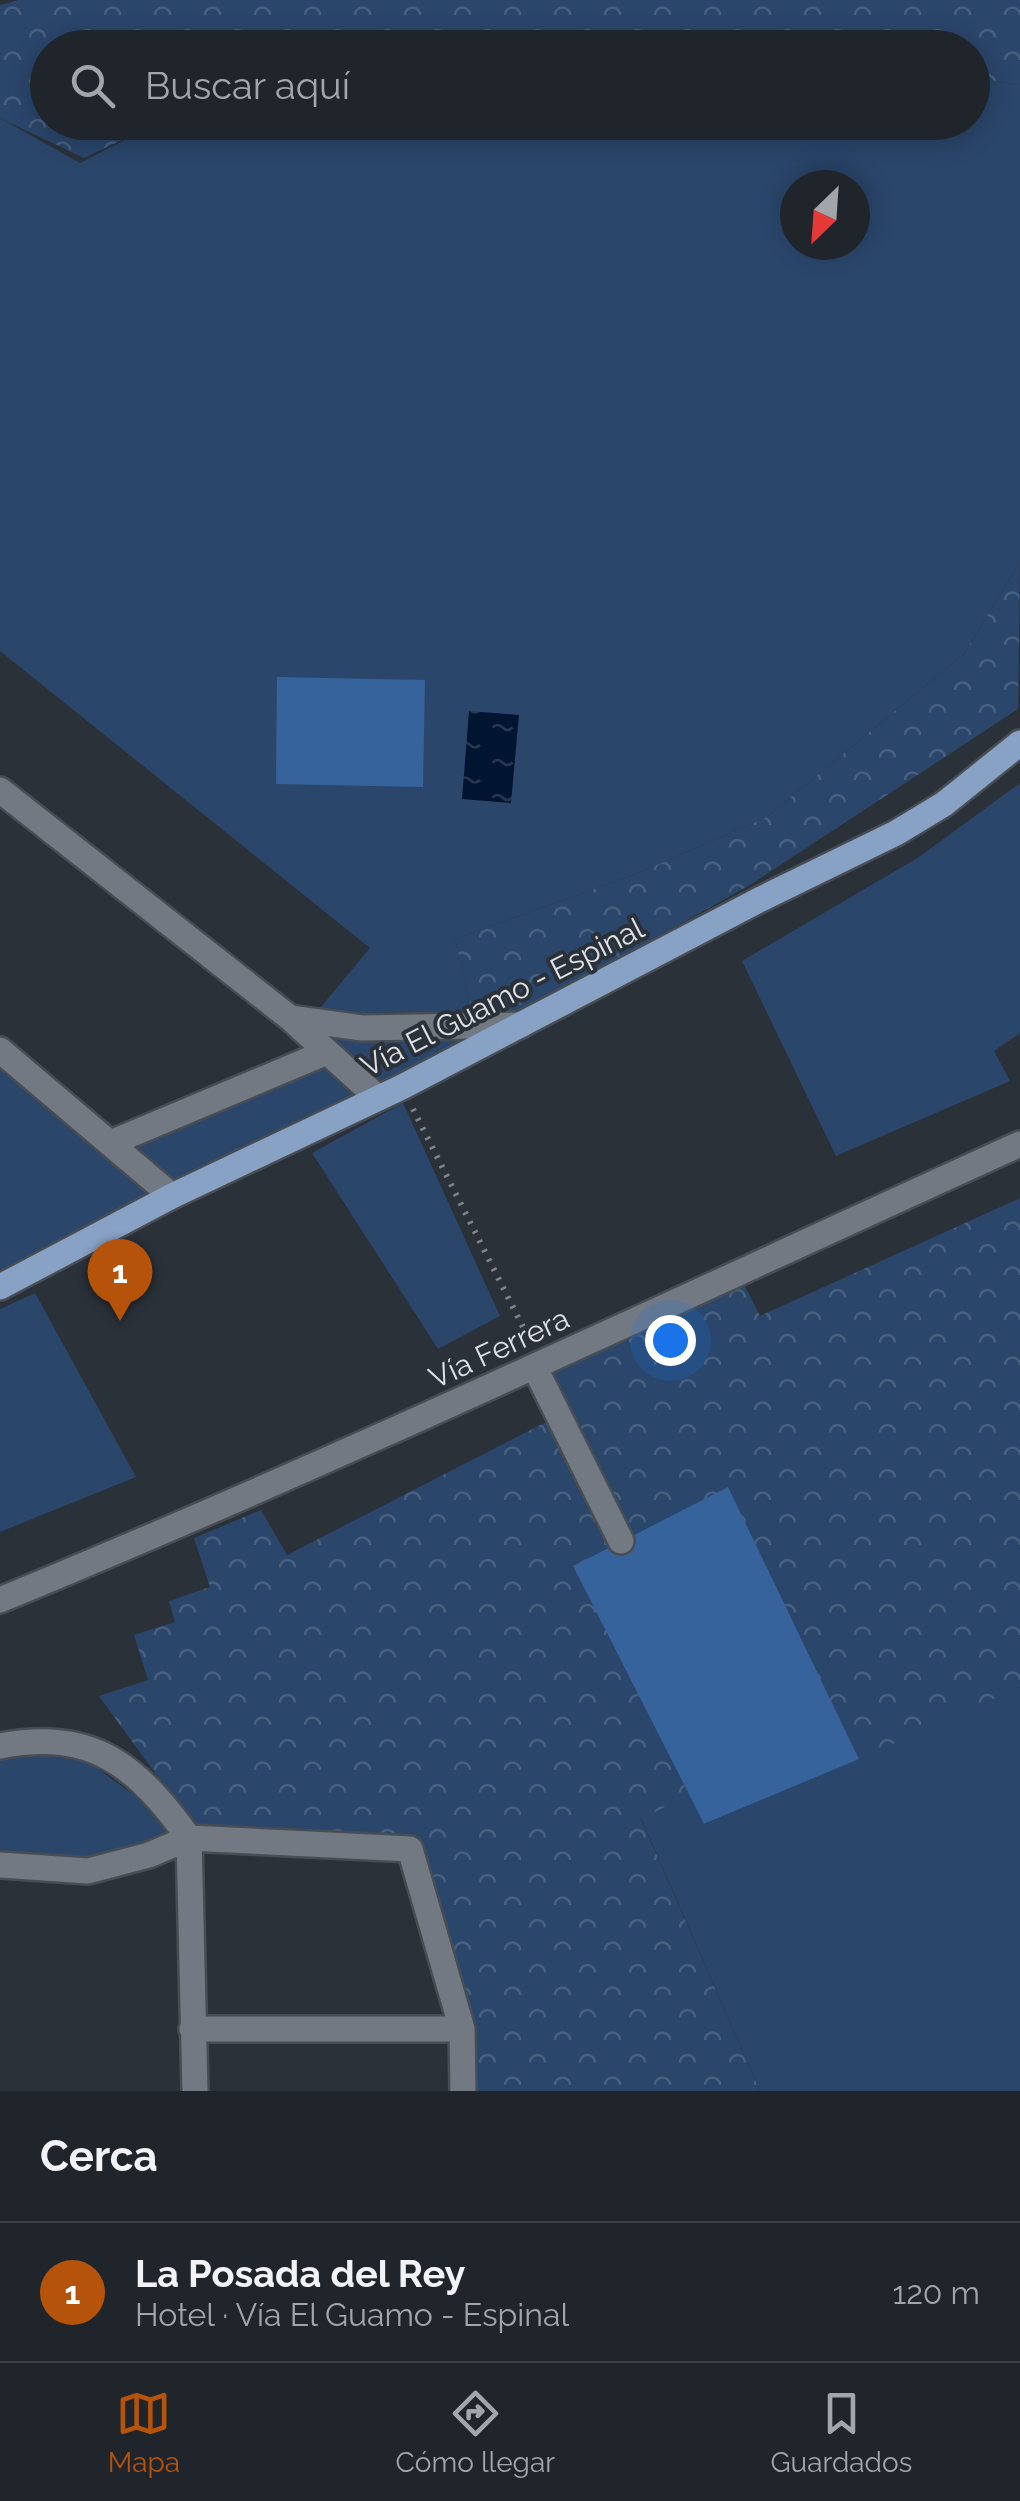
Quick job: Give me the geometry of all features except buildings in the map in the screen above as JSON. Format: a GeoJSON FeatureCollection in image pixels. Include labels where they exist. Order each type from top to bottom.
{"type":"FeatureCollection","features":[{"type":"Feature","properties":{"kind":"main road","name":"Vía El Guamo - Espinal"},"geometry":{"type":"LineString","coordinates":[[0,1287],[172,1196],[402,1087],[759,900],[896,833],[944,804],[1020,743]]}},
{"type":"Feature","properties":{"kind":"street"},"geometry":{"type":"LineString","coordinates":[[0,790],[290,1018],[378,1098]]}},
{"type":"Feature","properties":{"kind":"street"},"geometry":{"type":"LineString","coordinates":[[290,1018],[362,1028],[521,1025]]}},
{"type":"Feature","properties":{"kind":"street"},"geometry":{"type":"LineString","coordinates":[[0,1050],[172,1196]]}},
{"type":"Feature","properties":{"kind":"street"},"geometry":{"type":"LineString","coordinates":[[113,1142],[327,1052]]}},
{"type":"Feature","properties":{"kind":"street","name":"Vía Ferrera"},"geometry":{"type":"LineString","coordinates":[[0,1600],[263,1489],[535,1361],[1020,1144]]}},
{"type":"Feature","properties":{"kind":"street"},"geometry":{"type":"LineString","coordinates":[[535,1361],[622,1541]]}},
{"type":"Feature","properties":{"kind":"street"},"geometry":{"type":"LineString","coordinates":[[0,1746],[36,1739],[86,1746],[136,1774],[167,1806],[189,1838],[196,2091]]}},
{"type":"Feature","properties":{"kind":"street"},"geometry":{"type":"LineString","coordinates":[[0,1866],[88,1871],[149,1855],[189,1838],[410,1849],[462,2029],[463,2091]]}},
{"type":"Feature","properties":{"kind":"street"},"geometry":{"type":"LineString","coordinates":[[192,2029],[462,2029]]}},
{"type":"Feature","properties":{"kind":"path"},"geometry":{"type":"LineString","coordinates":[[402,1087],[535,1361]]}},
{"type":"Feature","properties":{"kind":"green space"},"geometry":{"type":"Polygon","coordinates":[[[19,0],[1020,0],[1020,85],[990,80],[990,30],[30,30],[30,132],[0,118],[0,5],[19,0]]]}},
{"type":"Feature","properties":{"kind":"green space"},"geometry":{"type":"Polygon","coordinates":[[[990,80],[1020,85],[1020,562],[964,654],[767,817],[636,874],[455,939],[472,1011],[315,1014],[370,948],[0,651],[0,118],[30,135],[30,140],[39,140],[80,163],[125,140],[990,140],[990,80]]]}},
{"type":"Feature","properties":{"kind":"green space"},"geometry":{"type":"Polygon","coordinates":[[[46,140],[122,140],[84,158],[46,140]]]}},
{"type":"Feature","properties":{"kind":"green space"},"geometry":{"type":"Polygon","coordinates":[[[1020,562],[1018,709],[750,885],[524,1011],[472,1011],[455,939],[636,874],[767,817],[964,654],[1020,562]]]}},
{"type":"Feature","properties":{"kind":"green space"},"geometry":{"type":"Polygon","coordinates":[[[1020,783],[1020,1033],[994,1051],[1010,1081],[836,1156],[742,961],[919,857],[1020,783]]]}},
{"type":"Feature","properties":{"kind":"green space"},"geometry":{"type":"Polygon","coordinates":[[[314,1030],[485,1033],[383,1082],[314,1030]]]}},
{"type":"Feature","properties":{"kind":"green space"},"geometry":{"type":"Polygon","coordinates":[[[6,1060],[152,1192],[0,1276],[0,1067],[6,1060]]]}},
{"type":"Feature","properties":{"kind":"green space"},"geometry":{"type":"Polygon","coordinates":[[[324,1068],[357,1099],[172,1182],[129,1143],[324,1068]]]}},
{"type":"Feature","properties":{"kind":"green space"},"geometry":{"type":"Polygon","coordinates":[[[403,1103],[500,1316],[438,1349],[312,1153],[403,1103]]]}},
{"type":"Feature","properties":{"kind":"green space"},"geometry":{"type":"Polygon","coordinates":[[[1020,1198],[1020,1687],[859,1759],[728,1488],[631,1536],[547,1371],[739,1275],[760,1316],[1020,1198]]]}},
{"type":"Feature","properties":{"kind":"green space"},"geometry":{"type":"Polygon","coordinates":[[[35,1293],[136,1477],[0,1532],[0,1309],[35,1293]]]}},
{"type":"Feature","properties":{"kind":"green space"},"geometry":{"type":"Polygon","coordinates":[[[548,1421],[612,1546],[574,1566],[689,1795],[641,1819],[760,2091],[474,2091],[474,2024],[418,1843],[197,1831],[99,1696],[148,1680],[134,1635],[175,1622],[169,1601],[210,1587],[194,1538],[261,1510],[287,1555],[548,1421]]]}},
{"type":"Feature","properties":{"kind":"green space"},"geometry":{"type":"Polygon","coordinates":[[[1020,1687],[1020,2091],[760,2091],[641,1818],[685,1787],[705,1824],[1020,1687]]]}},
{"type":"Feature","properties":{"kind":"green space"},"geometry":{"type":"Polygon","coordinates":[[[21,1752],[89,1762],[134,1795],[173,1836],[82,1859],[0,1856],[0,1756],[21,1752]]]}},
{"type":"Feature","properties":{"kind":"water"},"geometry":{"type":"Polygon","coordinates":[[[469,711],[519,715],[511,803],[462,799],[469,711]]]}},
{"type":"Feature","properties":{"kind":"place","name":"La Posada del Rey"},"geometry":{"type":"Point","coordinates":[120,1321]}}]}
